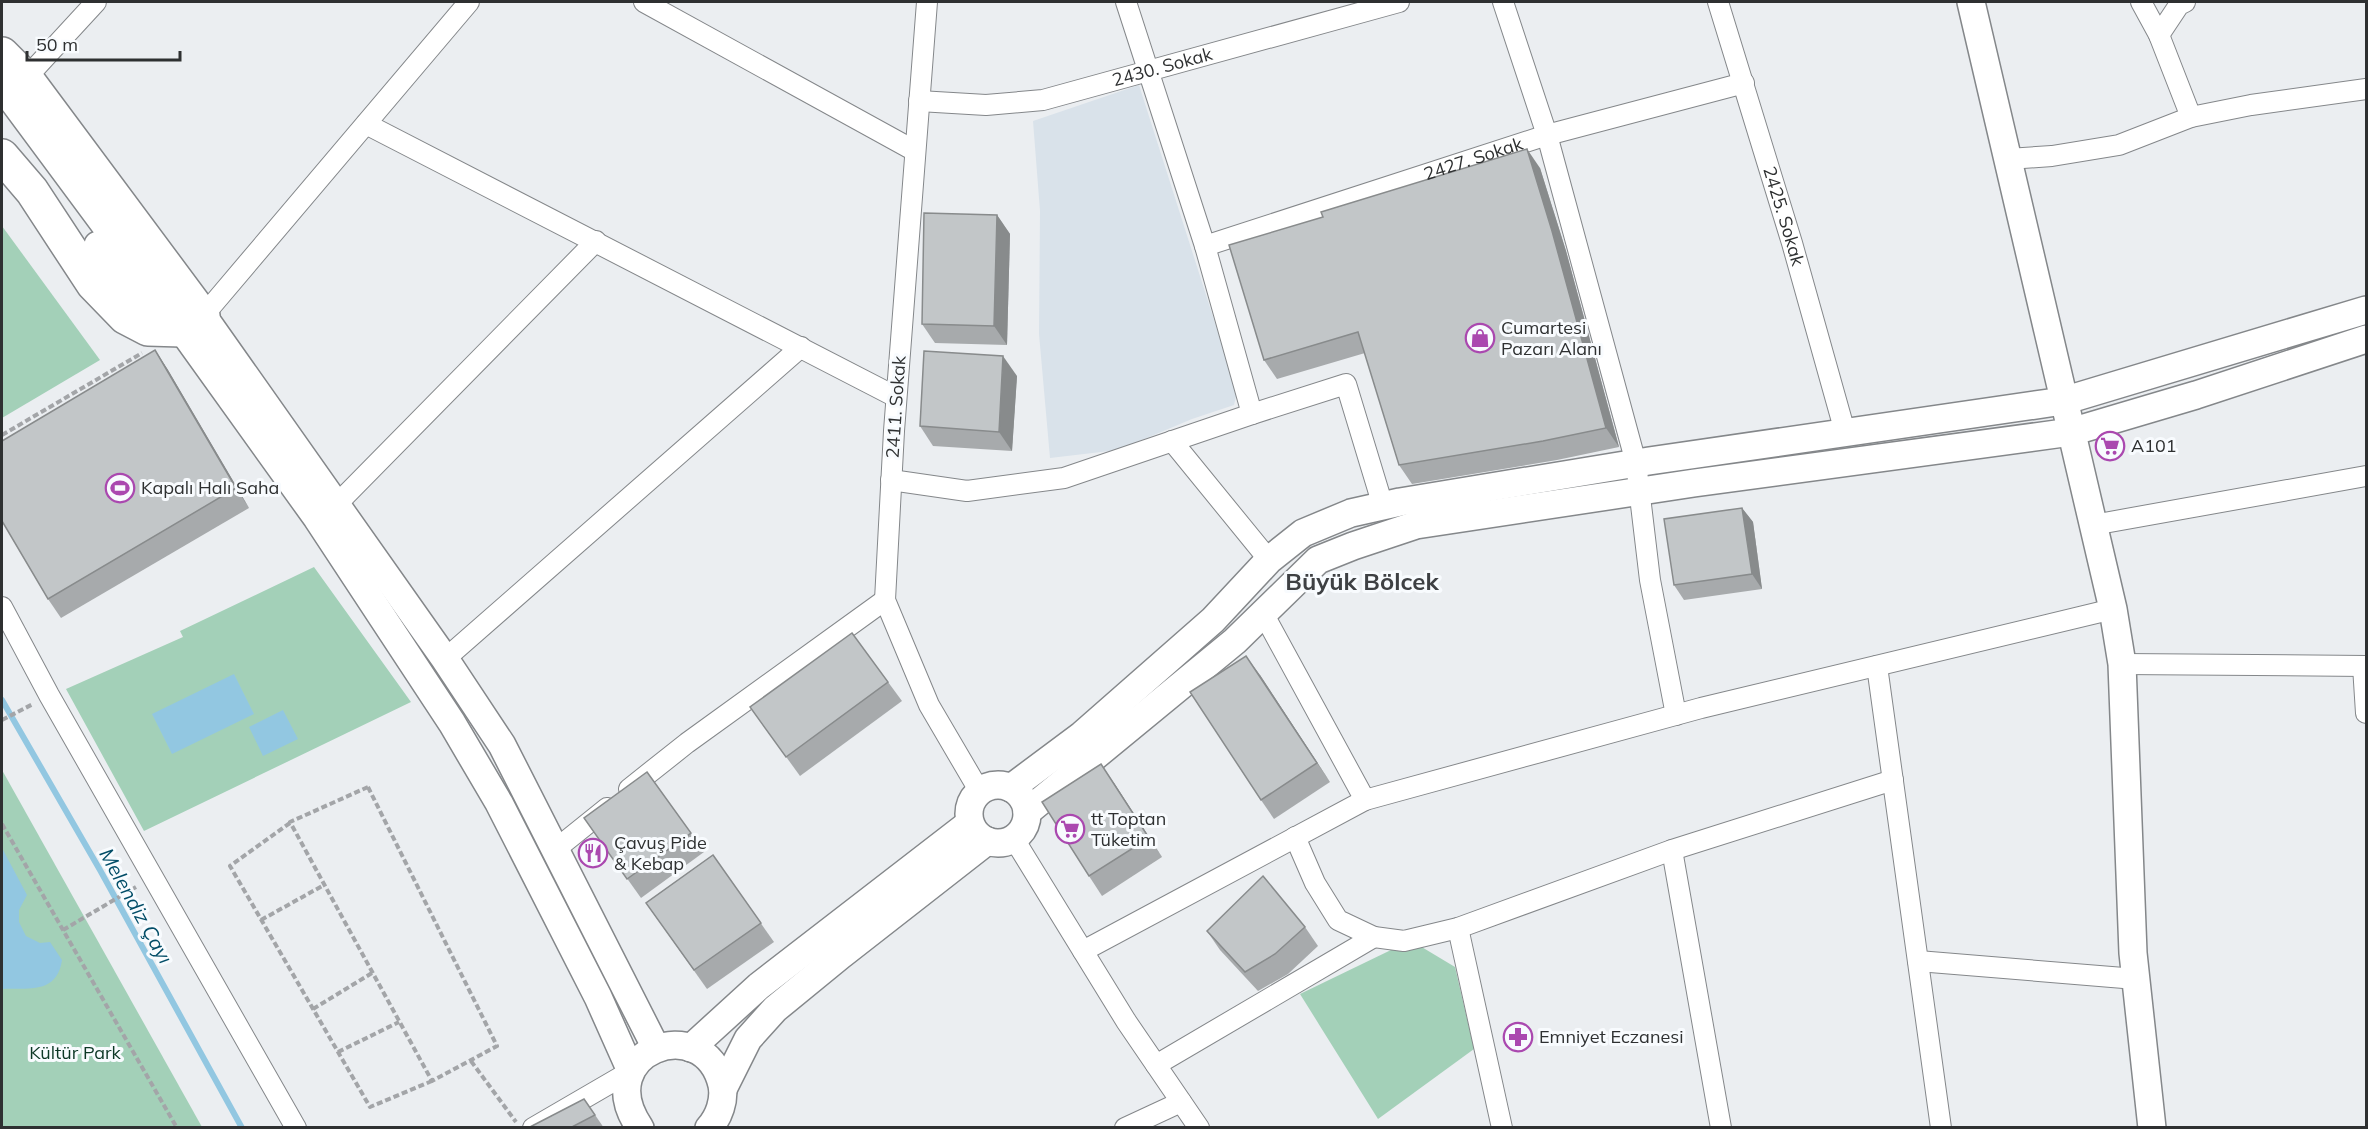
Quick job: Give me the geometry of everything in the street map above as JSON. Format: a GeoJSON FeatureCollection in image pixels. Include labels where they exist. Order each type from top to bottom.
{"type":"FeatureCollection","features":[{"type":"Feature","properties":{"kind":"highway"},"geometry":{"type":"LineString","coordinates":[[2,54],[14,82],[192,323],[148,329],[125,317],[93,284],[32,191],[2,156]]}},
{"type":"Feature","properties":{"kind":"main road"},"geometry":{"type":"LineString","coordinates":[[1971,2],[2063,401],[2114,609],[2122,664],[2133,953],[2152,1128]]}},
{"type":"Feature","properties":{"kind":"main road"},"geometry":{"type":"LineString","coordinates":[[2,114],[121,277],[192,323],[336,505],[446,659],[502,745],[656,1048]]}},
{"type":"Feature","properties":{"kind":"main road"},"geometry":{"type":"LineString","coordinates":[[1011,788],[1082,735],[1213,620],[1269,560],[1303,533],[1352,513],[1636,463],[2063,401],[2367,310]]}},
{"type":"Feature","properties":{"kind":"main road"},"geometry":{"type":"LineString","coordinates":[[192,323],[316,518],[452,723],[499,803],[598,997],[631,1071]]}},
{"type":"Feature","properties":{"kind":"main road"},"geometry":{"type":"LineString","coordinates":[[1028,812],[1235,641],[1318,561],[1353,546],[1416,525],[2071,432],[2196,395],[2367,339]]}},
{"type":"Feature","properties":{"kind":"main road"},"geometry":{"type":"LineString","coordinates":[[692,1048],[759,986],[990,835],[1026,824],[1028,812],[1020,795],[1011,788],[995,785],[980,792],[971,804],[990,835]]}},
{"type":"Feature","properties":{"kind":"main road"},"geometry":{"type":"LineString","coordinates":[[723,1089],[748,1039],[775,1009],[990,835]]}},
{"type":"Feature","properties":{"kind":"main road"},"geometry":{"type":"LineString","coordinates":[[640,1128],[631,1114],[626,1098],[631,1071],[639,1059],[656,1048],[672,1045],[692,1048],[710,1060],[720,1075],[723,1089],[722,1104],[709,1128]]}},
{"type":"Feature","properties":{"kind":"street"},"geometry":{"type":"LineString","coordinates":[[14,82],[96,2]]}},
{"type":"Feature","properties":{"kind":"street"},"geometry":{"type":"LineString","coordinates":[[192,323],[469,2]]}},
{"type":"Feature","properties":{"kind":"street"},"geometry":{"type":"LineString","coordinates":[[644,2],[915,151]]}},
{"type":"Feature","properties":{"kind":"street","name":"2411. Sokak"},"geometry":{"type":"LineString","coordinates":[[927,2],[896,397],[885,600],[928,705],[980,792]]}},
{"type":"Feature","properties":{"kind":"street"},"geometry":{"type":"LineString","coordinates":[[1126,2],[1205,246],[1252,414]]}},
{"type":"Feature","properties":{"kind":"street","name":"2430. Sokak"},"geometry":{"type":"LineString","coordinates":[[919,101],[986,105],[1043,100],[1148,69],[1399,2]]}},
{"type":"Feature","properties":{"kind":"street"},"geometry":{"type":"LineString","coordinates":[[1503,2],[1547,135],[1636,463],[1650,580],[1676,715]]}},
{"type":"Feature","properties":{"kind":"street","name":"2425. Sokak"},"geometry":{"type":"LineString","coordinates":[[1718,2],[1792,243],[1845,432]]}},
{"type":"Feature","properties":{"kind":"street"},"geometry":{"type":"LineString","coordinates":[[2141,2],[2159,35],[2192,117]]}},
{"type":"Feature","properties":{"kind":"street"},"geometry":{"type":"LineString","coordinates":[[2159,35],[2179,5],[2185,2]]}},
{"type":"Feature","properties":{"kind":"street","name":"2427. Sokak"},"geometry":{"type":"LineString","coordinates":[[1205,246],[1547,135],[1744,82]]}},
{"type":"Feature","properties":{"kind":"street"},"geometry":{"type":"LineString","coordinates":[[2007,159],[2052,156],[2119,145],[2192,117],[2251,105],[2367,89]]}},
{"type":"Feature","properties":{"kind":"street"},"geometry":{"type":"LineString","coordinates":[[366,124],[896,397]]}},
{"type":"Feature","properties":{"kind":"street"},"geometry":{"type":"LineString","coordinates":[[336,505],[596,241]]}},
{"type":"Feature","properties":{"kind":"street"},"geometry":{"type":"LineString","coordinates":[[446,659],[801,347]]}},
{"type":"Feature","properties":{"kind":"street"},"geometry":{"type":"LineString","coordinates":[[891,480],[967,491],[1064,478],[1346,384],[1383,506]]}},
{"type":"Feature","properties":{"kind":"street"},"geometry":{"type":"LineString","coordinates":[[1172,441],[1269,560]]}},
{"type":"Feature","properties":{"kind":"street"},"geometry":{"type":"LineString","coordinates":[[2093,525],[2367,476]]}},
{"type":"Feature","properties":{"kind":"street"},"geometry":{"type":"LineString","coordinates":[[556,849],[687,742],[885,600]]}},
{"type":"Feature","properties":{"kind":"street"},"geometry":{"type":"LineString","coordinates":[[2,607],[152,877],[296,1128]]}},
{"type":"Feature","properties":{"kind":"street"},"geometry":{"type":"LineString","coordinates":[[1083,951],[1365,800],[1676,715],[2114,609]]}},
{"type":"Feature","properties":{"kind":"street"},"geometry":{"type":"LineString","coordinates":[[1263,613],[1365,800]]}},
{"type":"Feature","properties":{"kind":"street"},"geometry":{"type":"LineString","coordinates":[[2122,664],[2365,666],[2367,713]]}},
{"type":"Feature","properties":{"kind":"street"},"geometry":{"type":"LineString","coordinates":[[1877,666],[1941,1128]]}},
{"type":"Feature","properties":{"kind":"street"},"geometry":{"type":"LineString","coordinates":[[1295,837],[1315,883],[1338,920],[1374,937],[1404,941],[1458,928],[1672,850],[1893,780]]}},
{"type":"Feature","properties":{"kind":"street"},"geometry":{"type":"LineString","coordinates":[[990,835],[1083,951],[1199,1128]]}},
{"type":"Feature","properties":{"kind":"street"},"geometry":{"type":"LineString","coordinates":[[1672,850],[1721,1128]]}},
{"type":"Feature","properties":{"kind":"street"},"geometry":{"type":"LineString","coordinates":[[1458,928],[1502,1128]]}},
{"type":"Feature","properties":{"kind":"street"},"geometry":{"type":"LineString","coordinates":[[1156,1065],[1374,937]]}},
{"type":"Feature","properties":{"kind":"street"},"geometry":{"type":"LineString","coordinates":[[1918,961],[2136,980]]}},
{"type":"Feature","properties":{"kind":"street"},"geometry":{"type":"LineString","coordinates":[[533,1128],[631,1071]]}},
{"type":"Feature","properties":{"kind":"street"},"geometry":{"type":"LineString","coordinates":[[1125,1128],[1181,1102]]}},
{"type":"Feature","properties":{"kind":"path"},"geometry":{"type":"LineString","coordinates":[[2,435],[143,353]]}},
{"type":"Feature","properties":{"kind":"path"},"geometry":{"type":"LineString","coordinates":[[2,720],[50,695]]}},
{"type":"Feature","properties":{"kind":"path"},"geometry":{"type":"LineString","coordinates":[[368,787],[497,1046],[432,1081],[370,1107],[261,920],[230,866],[290,822],[368,787]]}},
{"type":"Feature","properties":{"kind":"path"},"geometry":{"type":"LineString","coordinates":[[290,822],[432,1081]]}},
{"type":"Feature","properties":{"kind":"path"},"geometry":{"type":"LineString","coordinates":[[2,824],[177,1128]]}},
{"type":"Feature","properties":{"kind":"path"},"geometry":{"type":"LineString","coordinates":[[63,930],[152,877]]}},
{"type":"Feature","properties":{"kind":"path"},"geometry":{"type":"LineString","coordinates":[[261,920],[324,885]]}},
{"type":"Feature","properties":{"kind":"path"},"geometry":{"type":"LineString","coordinates":[[313,1009],[372,973]]}},
{"type":"Feature","properties":{"kind":"path"},"geometry":{"type":"LineString","coordinates":[[338,1052],[399,1022]]}},
{"type":"Feature","properties":{"kind":"path"},"geometry":{"type":"LineString","coordinates":[[471,1061],[520,1128]]}},
{"type":"Feature","properties":{"kind":"shaded area"},"geometry":{"type":"Polygon","coordinates":[[[1139,85],[1237,392],[1234,405],[1192,419],[1118,450],[1050,458],[1039,334],[1040,211],[1033,121],[1139,85]]]}},
{"type":"Feature","properties":{"kind":"green space"},"geometry":{"type":"Polygon","coordinates":[[[2,226],[100,360],[2,418],[2,226]]]}},
{"type":"Feature","properties":{"kind":"green space"},"geometry":{"type":"Polygon","coordinates":[[[314,567],[411,702],[144,831],[66,689],[183,637],[180,631],[314,567]]]}},
{"type":"Feature","properties":{"kind":"green space","name":"Kültür Park"},"geometry":{"type":"Polygon","coordinates":[[[2,770],[202,1127],[2,1127],[2,770]]]}},
{"type":"Feature","properties":{"kind":"green space"},"geometry":{"type":"Polygon","coordinates":[[[1420,946],[1455,967],[1474,1049],[1378,1119],[1300,994],[1391,950],[1420,946]]]}},
{"type":"Feature","properties":{"kind":"water"},"geometry":{"type":"Polygon","coordinates":[[[234,674],[254,714],[172,754],[152,714],[234,674]]]}},
{"type":"Feature","properties":{"kind":"water"},"geometry":{"type":"Polygon","coordinates":[[[283,710],[298,739],[263,756],[249,727],[283,710]]]}},
{"type":"Feature","properties":{"kind":"water"},"geometry":{"type":"Polygon","coordinates":[[[2,848],[27,895],[19,910],[19,922],[26,936],[40,943],[50,942],[62,960],[54,979],[40,987],[2,989],[2,848]]]}},
{"type":"Feature","properties":{"kind":"building","name":"Cumartesi Pazarı Alanı"},"geometry":{"type":"Polygon","coordinates":[[[1527,149],[1606,428],[1399,465],[1358,332],[1264,360],[1229,245],[1323,217],[1321,212],[1527,149]]]}},
{"type":"Feature","properties":{"kind":"building"},"geometry":{"type":"Polygon","coordinates":[[[924,213],[997,215],[994,326],[922,324],[924,213]]]}},
{"type":"Feature","properties":{"kind":"building","name":"Kapalı Halı Saha"},"geometry":{"type":"Polygon","coordinates":[[[155,350],[236,488],[48,599],[2,521],[2,441],[155,350]]]}},
{"type":"Feature","properties":{"kind":"building"},"geometry":{"type":"Polygon","coordinates":[[[924,351],[1003,356],[999,432],[920,426],[924,351]]]}},
{"type":"Feature","properties":{"kind":"building"},"geometry":{"type":"Polygon","coordinates":[[[1742,508],[1752,574],[1674,585],[1664,519],[1742,508]]]}},
{"type":"Feature","properties":{"kind":"building"},"geometry":{"type":"Polygon","coordinates":[[[852,633],[888,682],[786,757],[750,707],[852,633]]]}},
{"type":"Feature","properties":{"kind":"building"},"geometry":{"type":"Polygon","coordinates":[[[1246,656],[1317,763],[1261,800],[1190,692],[1246,656]]]}},
{"type":"Feature","properties":{"kind":"building"},"geometry":{"type":"Polygon","coordinates":[[[1101,764],[1149,838],[1089,876],[1042,802],[1101,764]]]}},
{"type":"Feature","properties":{"kind":"building"},"geometry":{"type":"Polygon","coordinates":[[[647,772],[691,833],[627,879],[584,818],[647,772]]]}},
{"type":"Feature","properties":{"kind":"building"},"geometry":{"type":"Polygon","coordinates":[[[713,855],[761,923],[694,970],[646,903],[713,855]]]}},
{"type":"Feature","properties":{"kind":"building"},"geometry":{"type":"Polygon","coordinates":[[[1263,876],[1305,927],[1275,954],[1245,972],[1207,931],[1263,876]]]}},
{"type":"Feature","properties":{"kind":"building"},"geometry":{"type":"Polygon","coordinates":[[[584,1099],[595,1115],[570,1128],[528,1128],[584,1099]]]}},
{"type":"Feature","properties":{"kind":"waterway","name":"Melendiz Çayı"},"geometry":{"type":"LineString","coordinates":[[2,700],[100,870],[242,1128]]}},
{"type":"Feature","properties":{"kind":"place","name":"Cumartesi Pazarı Alanı"},"geometry":{"type":"Point","coordinates":[1480,338]}},
{"type":"Feature","properties":{"kind":"place","name":"A101"},"geometry":{"type":"Point","coordinates":[2110,446]}},
{"type":"Feature","properties":{"kind":"place","name":"Kapalı Halı Saha"},"geometry":{"type":"Point","coordinates":[120,488]}},
{"type":"Feature","properties":{"kind":"place","name":"tt Toptan Tüketim"},"geometry":{"type":"Point","coordinates":[1070,829]}},
{"type":"Feature","properties":{"kind":"place","name":"Çavuş Pide & Kebap"},"geometry":{"type":"Point","coordinates":[593,853]}},
{"type":"Feature","properties":{"kind":"place","name":"Emniyet Eczanesi"},"geometry":{"type":"Point","coordinates":[1518,1037]}},
{"type":"Feature","properties":{"kind":"district","name":"Büyük Bölcek"},"geometry":{"type":"Point","coordinates":[1362,582]}}]}
